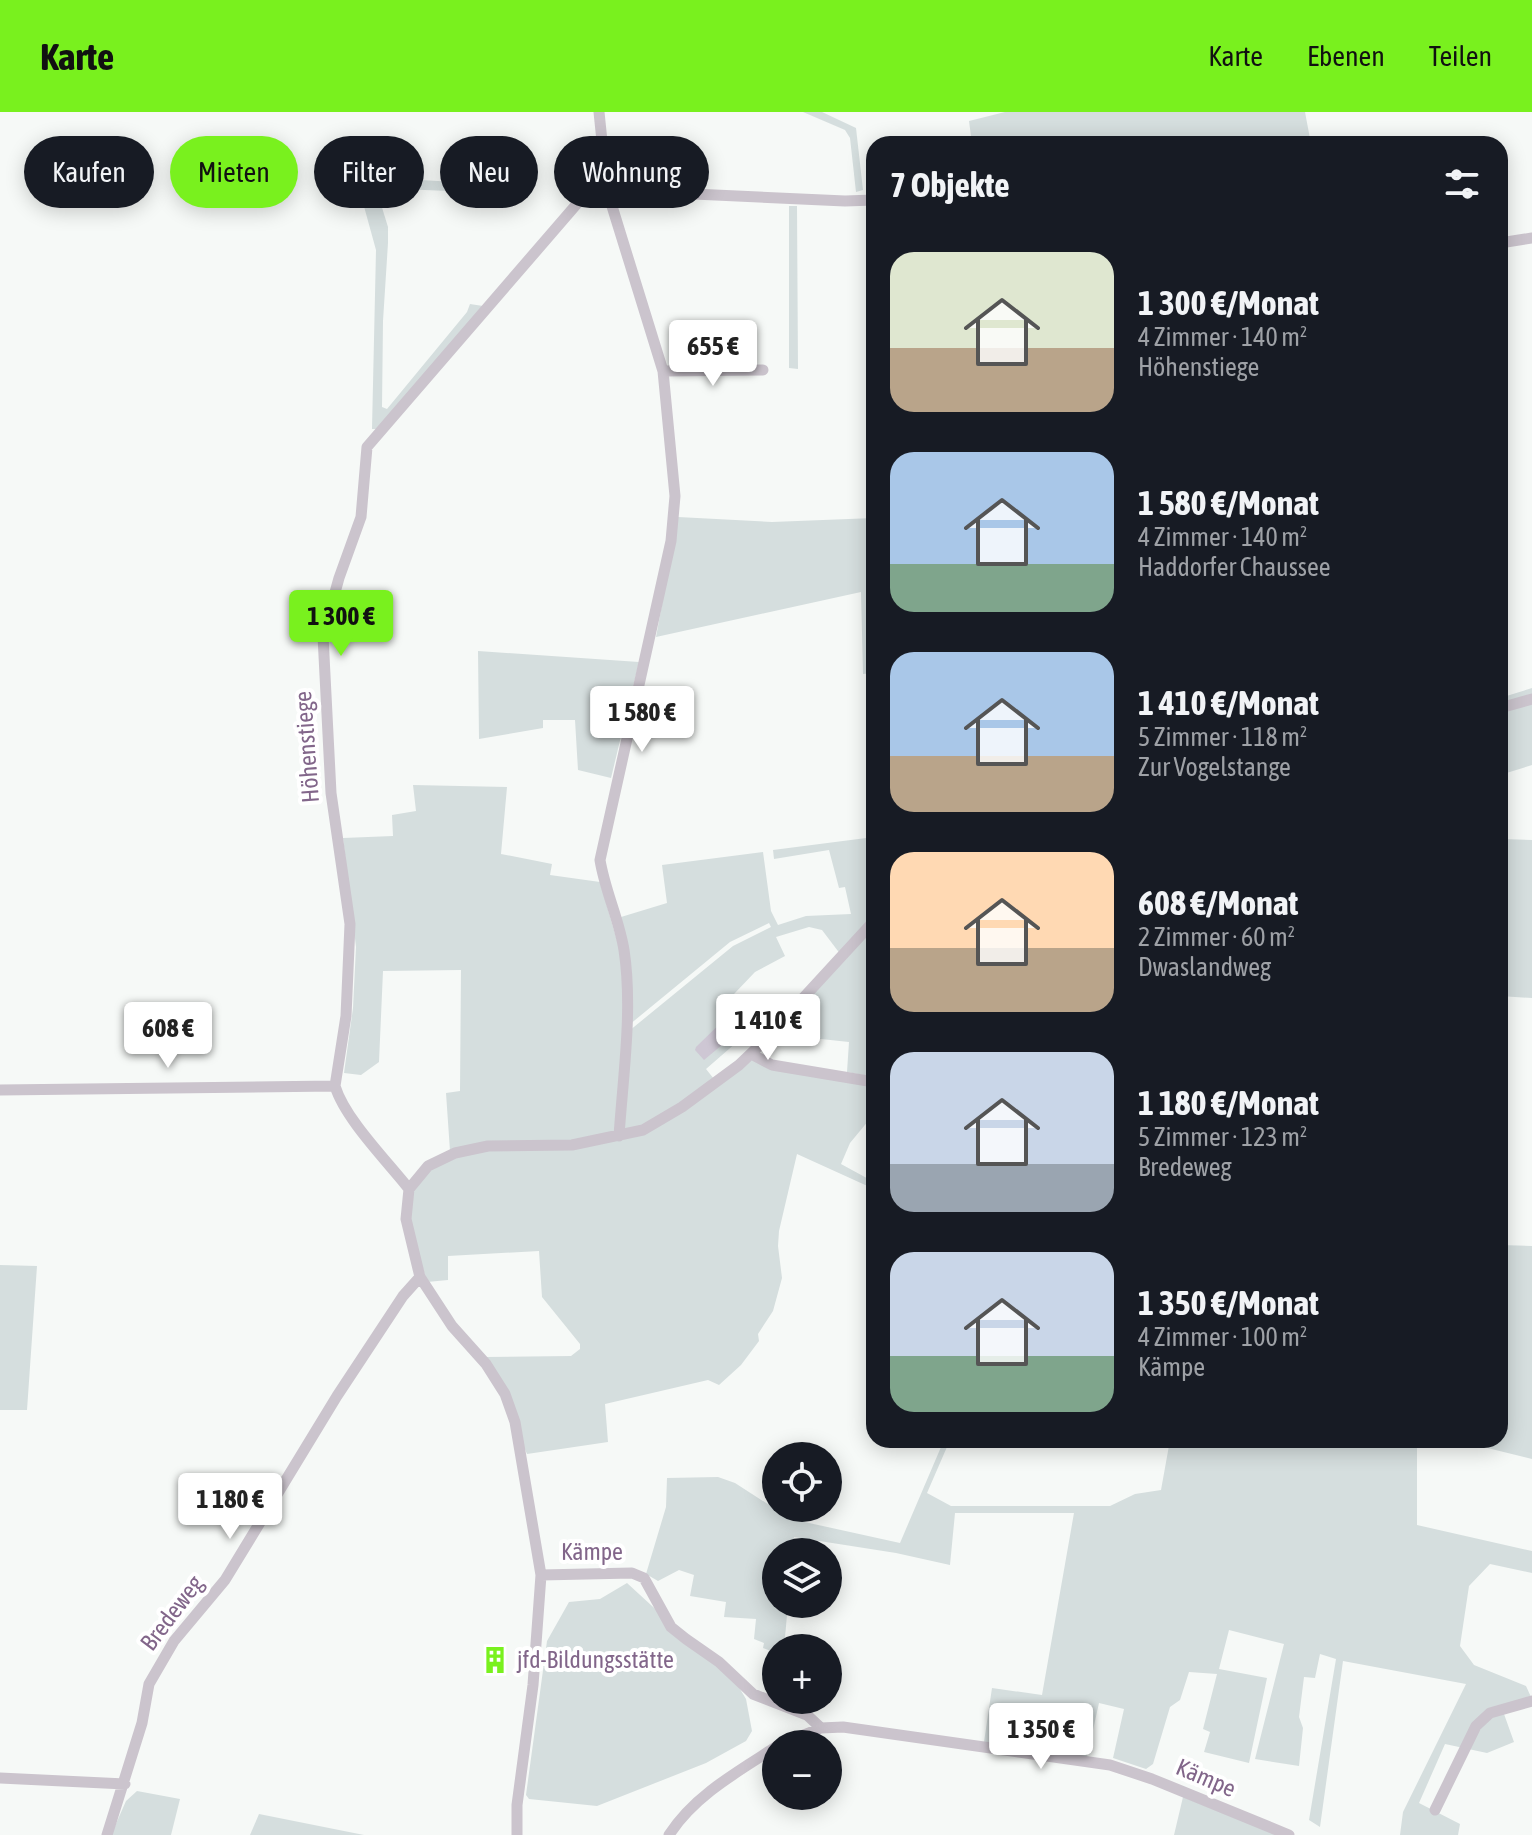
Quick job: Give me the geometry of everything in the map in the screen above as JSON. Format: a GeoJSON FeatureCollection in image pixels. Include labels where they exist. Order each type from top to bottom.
{"type":"FeatureCollection","features":[{"type":"Feature","properties":{"kind":"street"},"geometry":{"type":"LineString","coordinates":[[599,112],[601,136]]}},
{"type":"Feature","properties":{"kind":"street"},"geometry":{"type":"LineString","coordinates":[[709,194],[866,200]]}},
{"type":"Feature","properties":{"kind":"street","name":"Höhenstiege"},"geometry":{"type":"LineString","coordinates":[[335,1086],[346,1016],[351,952],[350,924],[331,793],[323,636],[339,578],[361,517],[367,447],[573,208]]}},
{"type":"Feature","properties":{"kind":"street"},"geometry":{"type":"LineString","coordinates":[[613,208],[663,371],[675,496],[671,541],[600,860],[624,952],[626,1030],[619,1136]]}},
{"type":"Feature","properties":{"kind":"street"},"geometry":{"type":"LineString","coordinates":[[1508,242],[1532,238]]}},
{"type":"Feature","properties":{"kind":"street"},"geometry":{"type":"LineString","coordinates":[[663,371],[763,370]]}},
{"type":"Feature","properties":{"kind":"street"},"geometry":{"type":"LineString","coordinates":[[1508,706],[1532,699]]}},
{"type":"Feature","properties":{"kind":"street"},"geometry":{"type":"LineString","coordinates":[[517,1835],[517,1805],[533,1685],[541,1575],[515,1422],[505,1394],[486,1364],[452,1326],[420,1277],[406,1219],[409,1189],[428,1166],[455,1153],[488,1146],[572,1145],[643,1130],[682,1107],[751,1054],[866,930]]}},
{"type":"Feature","properties":{"kind":"street"},"geometry":{"type":"LineString","coordinates":[[751,1054],[772,1065],[866,1081]]}},
{"type":"Feature","properties":{"kind":"street"},"geometry":{"type":"LineString","coordinates":[[0,1090],[335,1086],[353,1118],[409,1189]]}},
{"type":"Feature","properties":{"kind":"street","name":"Bredeweg"},"geometry":{"type":"LineString","coordinates":[[107,1835],[142,1723],[149,1684],[174,1641],[225,1580],[337,1396],[403,1296],[420,1277]]}},
{"type":"Feature","properties":{"kind":"street","name":"Kämpe"},"geometry":{"type":"LineString","coordinates":[[541,1575],[632,1573],[644,1578],[671,1627],[719,1662],[753,1694],[807,1715],[821,1728]]}},
{"type":"Feature","properties":{"kind":"street"},"geometry":{"type":"LineString","coordinates":[[1435,1810],[1476,1726],[1484,1717],[1532,1701]]}},
{"type":"Feature","properties":{"kind":"street","name":"Kämpe"},"geometry":{"type":"LineString","coordinates":[[816,1730],[843,1727],[878,1730],[1110,1765],[1289,1835]]}},
{"type":"Feature","properties":{"kind":"street"},"geometry":{"type":"LineString","coordinates":[[669,1835],[682,1816],[704,1797],[762,1757]]}},
{"type":"Feature","properties":{"kind":"street"},"geometry":{"type":"LineString","coordinates":[[0,1778],[125,1784]]}},
{"type":"Feature","properties":{"kind":"shaded area"},"geometry":{"type":"Polygon","coordinates":[[[803,112],[822,112],[856,128],[863,190],[856,192],[850,138],[845,130],[803,112]]]}},
{"type":"Feature","properties":{"kind":"shaded area"},"geometry":{"type":"Polygon","coordinates":[[[1005,112],[1305,112],[1310,136],[971,136],[969,121],[1005,112]]]}},
{"type":"Feature","properties":{"kind":"shaded area"},"geometry":{"type":"Polygon","coordinates":[[[424,180],[440,181],[440,191],[424,190],[424,180]]]}},
{"type":"Feature","properties":{"kind":"shaded area"},"geometry":{"type":"Polygon","coordinates":[[[789,206],[797,206],[798,369],[789,368],[789,206]]]}},
{"type":"Feature","properties":{"kind":"shaded area"},"geometry":{"type":"Polygon","coordinates":[[[364,208],[382,208],[388,227],[382,407],[387,409],[467,312],[470,304],[483,306],[379,429],[372,429],[376,250],[364,208]]]}},
{"type":"Feature","properties":{"kind":"shaded area"},"geometry":{"type":"Polygon","coordinates":[[[678,517],[772,522],[866,518],[866,674],[863,674],[861,592],[656,637],[678,517]]]}},
{"type":"Feature","properties":{"kind":"shaded area"},"geometry":{"type":"Polygon","coordinates":[[[478,651],[639,662],[611,778],[578,770],[575,720],[543,720],[543,728],[479,739],[478,651]]]}},
{"type":"Feature","properties":{"kind":"shaded area"},"geometry":{"type":"Polygon","coordinates":[[[1532,688],[1532,765],[1508,772],[1508,696],[1532,688]]]}},
{"type":"Feature","properties":{"kind":"shaded area"},"geometry":{"type":"Polygon","coordinates":[[[413,785],[507,787],[501,854],[552,864],[550,875],[600,882],[620,951],[629,1031],[733,946],[771,927],[769,923],[730,942],[629,1025],[621,917],[667,903],[662,865],[763,852],[771,911],[778,925],[806,916],[851,914],[845,887],[839,888],[829,850],[774,859],[773,850],[866,838],[866,1076],[847,1072],[849,1042],[774,1034],[844,959],[822,930],[809,927],[776,937],[785,956],[755,972],[734,994],[760,1022],[706,1069],[714,1079],[642,1128],[571,1143],[450,1151],[446,1093],[460,1091],[461,970],[383,971],[379,1062],[361,1075],[344,1073],[353,1008],[356,947],[343,838],[393,836],[392,815],[416,811],[413,785]]]}},
{"type":"Feature","properties":{"kind":"shaded area"},"geometry":{"type":"Polygon","coordinates":[[[1508,839],[1532,840],[1532,998],[1508,996],[1508,839]]]}},
{"type":"Feature","properties":{"kind":"shaded area"},"geometry":{"type":"Polygon","coordinates":[[[728,1016],[741,1029],[704,1060],[695,1050],[696,1047],[728,1016]]]}},
{"type":"Feature","properties":{"kind":"shaded area"},"geometry":{"type":"Polygon","coordinates":[[[752,1057],[866,1083],[866,1124],[850,1143],[841,1164],[866,1178],[866,1185],[797,1154],[779,1231],[782,1278],[773,1311],[758,1334],[759,1341],[741,1365],[719,1385],[708,1380],[605,1404],[608,1442],[527,1454],[485,1357],[571,1356],[580,1349],[580,1344],[542,1297],[539,1251],[448,1256],[448,1280],[427,1282],[409,1222],[411,1190],[429,1168],[457,1155],[620,1139],[752,1057]]]}},
{"type":"Feature","properties":{"kind":"shaded area"},"geometry":{"type":"Polygon","coordinates":[[[1508,1245],[1532,1246],[1532,1459],[1487,1448],[1508,1448],[1508,1245]]]}},
{"type":"Feature","properties":{"kind":"shaded area"},"geometry":{"type":"Polygon","coordinates":[[[0,1265],[37,1266],[27,1410],[0,1410],[0,1265]]]}},
{"type":"Feature","properties":{"kind":"shaded area"},"geometry":{"type":"Polygon","coordinates":[[[941,1448],[947,1448],[927,1493],[951,1506],[1110,1506],[1135,1494],[1161,1490],[1169,1448],[1417,1448],[1417,1525],[1532,1551],[1532,1573],[1490,1564],[1469,1586],[1460,1646],[1474,1665],[1526,1686],[1531,1697],[1504,1714],[1514,1742],[1487,1753],[1445,1744],[1419,1803],[1460,1824],[1458,1835],[1400,1835],[1403,1812],[1466,1684],[1343,1661],[1320,1827],[1309,1820],[1336,1659],[1320,1654],[1315,1678],[1304,1677],[1299,1717],[1303,1728],[1299,1766],[1255,1759],[1284,1644],[1229,1630],[1219,1669],[1267,1678],[1249,1763],[1204,1752],[1210,1732],[1203,1729],[1217,1674],[1189,1672],[1180,1700],[1170,1707],[1153,1764],[1146,1769],[1113,1758],[1124,1709],[1099,1703],[1087,1757],[984,1742],[992,1688],[1042,1695],[1074,1513],[955,1513],[950,1565],[842,1545],[842,1538],[762,1538],[762,1618],[787,1618],[785,1634],[762,1634],[762,1642],[754,1639],[756,1619],[724,1617],[726,1602],[690,1596],[694,1575],[679,1570],[658,1581],[646,1574],[666,1507],[667,1478],[718,1477],[735,1483],[762,1500],[762,1522],[805,1522],[900,1543],[941,1448]]]}},
{"type":"Feature","properties":{"kind":"shaded area"},"geometry":{"type":"Polygon","coordinates":[[[627,1583],[737,1684],[746,1699],[752,1731],[746,1741],[706,1763],[597,1806],[529,1799],[526,1795],[547,1641],[569,1602],[600,1599],[627,1583]]]}},
{"type":"Feature","properties":{"kind":"shaded area"},"geometry":{"type":"Polygon","coordinates":[[[137,1791],[180,1799],[171,1835],[111,1835],[126,1801],[137,1791]]]}},
{"type":"Feature","properties":{"kind":"shaded area"},"geometry":{"type":"Polygon","coordinates":[[[1183,1797],[1277,1835],[1174,1835],[1183,1797]]]}},
{"type":"Feature","properties":{"kind":"shaded area"},"geometry":{"type":"Polygon","coordinates":[[[259,1814],[364,1835],[250,1835],[259,1814]]]}},
{"type":"Feature","properties":{"kind":"place","name":"jfd-Bildungsstätte"},"geometry":{"type":"Point","coordinates":[495,1660]}}]}
